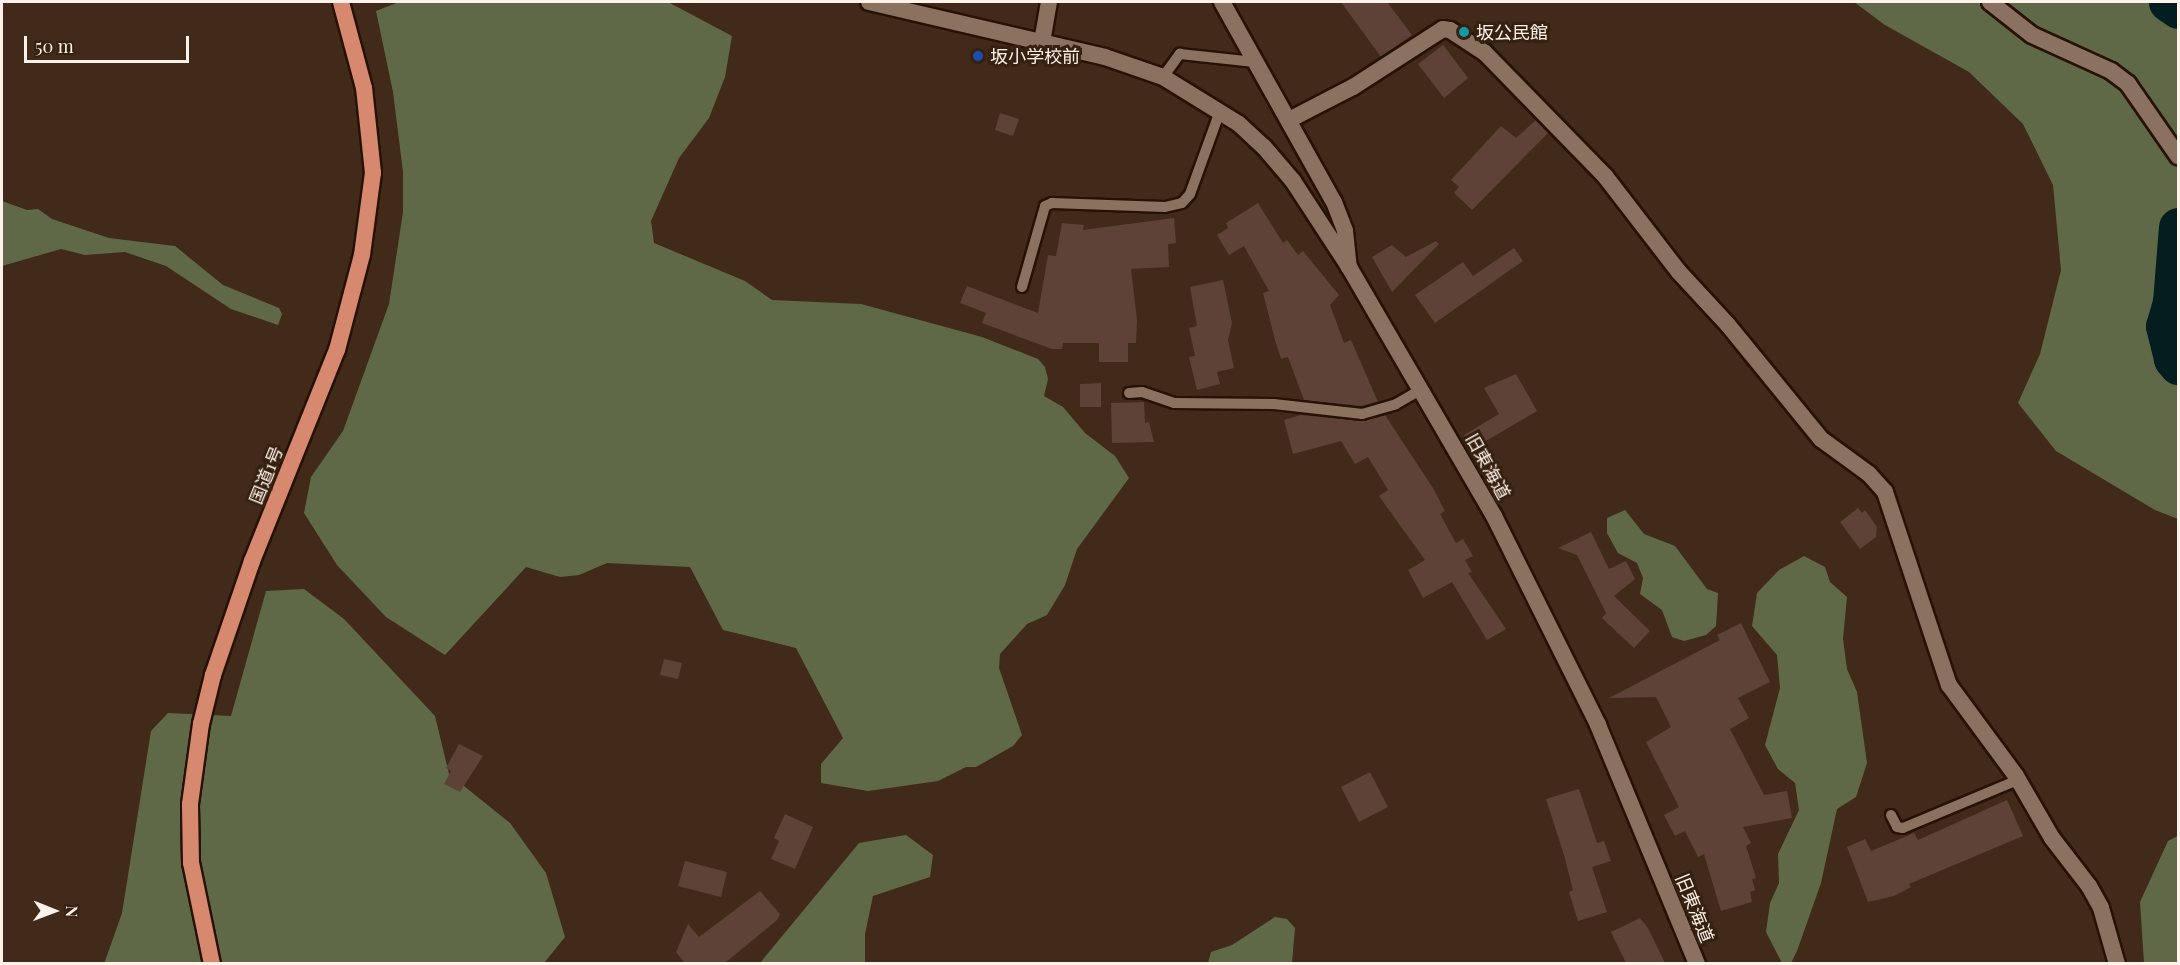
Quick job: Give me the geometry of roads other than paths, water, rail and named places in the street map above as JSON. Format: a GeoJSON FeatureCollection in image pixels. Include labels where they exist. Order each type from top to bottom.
{"type":"FeatureCollection","features":[{"type":"Feature","properties":{"kind":"highway","name":"国道1号"},"geometry":{"type":"LineString","coordinates":[[212,963],[191,863],[190,804],[201,724],[213,675],[252,561],[337,350],[362,255],[373,174],[364,88],[341,2]]}},
{"type":"Feature","properties":{"kind":"street"},"geometry":{"type":"LineString","coordinates":[[869,2],[1042,42],[1163,77],[1220,111],[1264,147],[1286,172],[1349,267]]}},
{"type":"Feature","properties":{"kind":"street"},"geometry":{"type":"LineString","coordinates":[[1042,42],[1049,2]]}},
{"type":"Feature","properties":{"kind":"street","name":"旧東海道"},"geometry":{"type":"LineString","coordinates":[[1222,2],[1334,202],[1345,231],[1349,267],[1494,516],[1599,724],[1697,963]]}},
{"type":"Feature","properties":{"kind":"street"},"geometry":{"type":"LineString","coordinates":[[1990,2],[2032,36],[2110,71],[2128,84],[2178,156]]}},
{"type":"Feature","properties":{"kind":"street"},"geometry":{"type":"LineString","coordinates":[[1289,120],[1353,87],[1443,29],[1450,30],[1485,53],[1605,176],[1679,272],[1728,325],[1821,440],[1879,484],[1949,685],[2018,780],[2052,838],[2101,908],[2117,963]]}},
{"type":"Feature","properties":{"kind":"lane"},"geometry":{"type":"LineString","coordinates":[[1163,77],[1180,54],[1255,62]]}},
{"type":"Feature","properties":{"kind":"lane"},"geometry":{"type":"LineString","coordinates":[[1022,287],[1045,206],[1052,203],[1165,207],[1182,203],[1190,194],[1220,111]]}},
{"type":"Feature","properties":{"kind":"lane"},"geometry":{"type":"LineString","coordinates":[[1129,393],[1142,392],[1174,403],[1274,404],[1355,414],[1396,404],[1422,389]]}},
{"type":"Feature","properties":{"kind":"lane"},"geometry":{"type":"LineString","coordinates":[[1891,815],[1897,828],[1903,828],[2018,780]]}},
{"type":"Feature","properties":{"kind":"waterway"},"geometry":{"type":"LineString","coordinates":[[2168,2],[2178,9]]}},
{"type":"Feature","properties":{"kind":"waterway"},"geometry":{"type":"LineString","coordinates":[[2178,227],[2172,302],[2165,326],[2173,359],[2178,365]]}},
{"type":"Feature","properties":{"kind":"place","name":"坂公民館"},"geometry":{"type":"Point","coordinates":[1464,32]}},
{"type":"Feature","properties":{"kind":"place","name":"坂小学校前"},"geometry":{"type":"Point","coordinates":[978,56]}}]}
